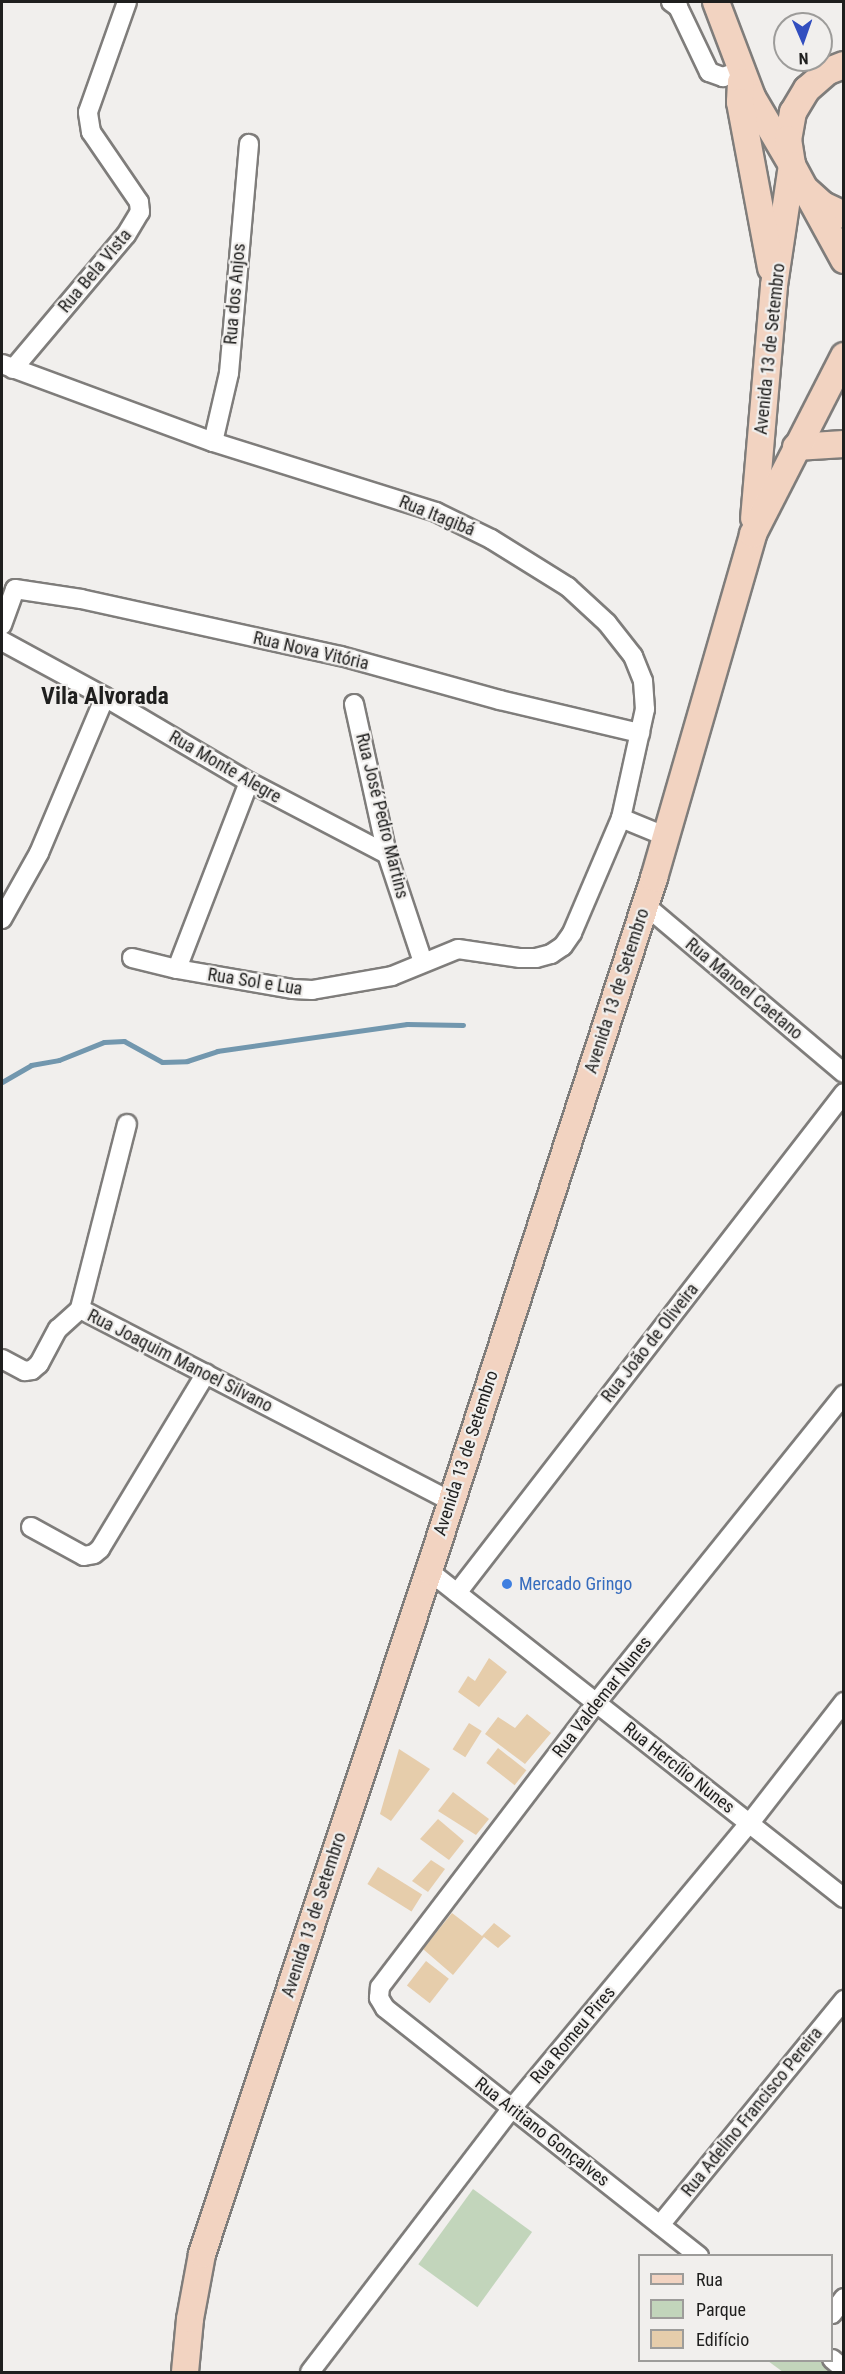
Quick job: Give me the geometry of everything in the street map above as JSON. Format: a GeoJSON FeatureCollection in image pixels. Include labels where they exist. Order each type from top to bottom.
{"type":"FeatureCollection","features":[{"type":"Feature","properties":{"kind":"main road"},"geometry":{"type":"LineString","coordinates":[[716,2],[752,97],[843,260]]}},
{"type":"Feature","properties":{"kind":"main road"},"geometry":{"type":"LineString","coordinates":[[792,165],[788,139],[793,112],[807,89],[838,63]]}},
{"type":"Feature","properties":{"kind":"main road"},"geometry":{"type":"LineString","coordinates":[[742,70],[740,102],[774,286]]}},
{"type":"Feature","properties":{"kind":"main road","name":"Avenida 13 de Setembro"},"geometry":{"type":"LineString","coordinates":[[753,534],[774,286],[792,165]]}},
{"type":"Feature","properties":{"kind":"main road"},"geometry":{"type":"LineString","coordinates":[[804,188],[823,205],[843,215]]}},
{"type":"Feature","properties":{"kind":"main road","name":"Avenida 13 de Setembro"},"geometry":{"type":"LineString","coordinates":[[185,2373],[190,2319],[202,2254],[429,1571],[667,837],[753,534],[843,356]]}},
{"type":"Feature","properties":{"kind":"main road"},"geometry":{"type":"LineString","coordinates":[[796,447],[843,444]]}},
{"type":"Feature","properties":{"kind":"street","name":"Rua Bela Vista"},"geometry":{"type":"LineString","coordinates":[[7,366],[126,235],[140,212],[139,202],[91,132],[88,112],[128,2]]}},
{"type":"Feature","properties":{"kind":"street"},"geometry":{"type":"LineString","coordinates":[[671,2],[678,8],[709,72],[723,77],[742,70]]}},
{"type":"Feature","properties":{"kind":"street","name":"Rua dos Anjos"},"geometry":{"type":"LineString","coordinates":[[213,442],[229,373],[249,144]]}},
{"type":"Feature","properties":{"kind":"street","name":"Rua Itagibá"},"geometry":{"type":"LineString","coordinates":[[7,366],[213,442],[436,512],[491,539],[568,587],[606,623],[633,656],[643,681],[645,709],[621,818]]}},
{"type":"Feature","properties":{"kind":"street","name":"Rua Nova Vitória"},"geometry":{"type":"LineString","coordinates":[[2,625],[15,589],[81,599],[341,656],[500,700],[640,733]]}},
{"type":"Feature","properties":{"kind":"street","name":"Rua Monte Alegre"},"geometry":{"type":"LineString","coordinates":[[2,641],[249,782],[387,854]]}},
{"type":"Feature","properties":{"kind":"street"},"geometry":{"type":"LineString","coordinates":[[2,919],[39,853],[105,698]]}},
{"type":"Feature","properties":{"kind":"street","name":"Rua José Pedro Martins"},"geometry":{"type":"LineString","coordinates":[[354,704],[387,854],[423,962]]}},
{"type":"Feature","properties":{"kind":"street"},"geometry":{"type":"LineString","coordinates":[[177,969],[249,782]]}},
{"type":"Feature","properties":{"kind":"street"},"geometry":{"type":"LineString","coordinates":[[621,818],[667,837]]}},
{"type":"Feature","properties":{"kind":"street","name":"Rua Sol e Lua"},"geometry":{"type":"LineString","coordinates":[[132,958],[177,969],[312,990],[392,976],[458,949],[471,949],[520,958],[536,958],[563,946],[581,915],[621,818]]}},
{"type":"Feature","properties":{"kind":"street","name":"Rua Manoel Caetano"},"geometry":{"type":"LineString","coordinates":[[645,905],[843,1073]]}},
{"type":"Feature","properties":{"kind":"street","name":"Rua João de Oliveira"},"geometry":{"type":"LineString","coordinates":[[457,1593],[843,1093]]}},
{"type":"Feature","properties":{"kind":"street","name":"Rua Joaquim Manoel Silvano"},"geometry":{"type":"LineString","coordinates":[[127,1124],[80,1309],[450,1502]]}},
{"type":"Feature","properties":{"kind":"street"},"geometry":{"type":"LineString","coordinates":[[2,1359],[25,1371],[32,1370],[39,1365],[58,1329],[80,1309]]}},
{"type":"Feature","properties":{"kind":"street"},"geometry":{"type":"LineString","coordinates":[[31,1527],[84,1556],[94,1554],[100,1549],[206,1373]]}},
{"type":"Feature","properties":{"kind":"street","name":"Rua Valdemar Nunes"},"geometry":{"type":"LineString","coordinates":[[385,2008],[379,1998],[380,1987],[596,1703],[843,1394]]}},
{"type":"Feature","properties":{"kind":"street","name":"Rua Hercílio Nunes"},"geometry":{"type":"LineString","coordinates":[[429,1571],[843,1898]]}},
{"type":"Feature","properties":{"kind":"street","name":"Rua Romeu Pires"},"geometry":{"type":"LineString","coordinates":[[310,2373],[512,2108],[749,1824],[843,1702]]}},
{"type":"Feature","properties":{"kind":"street","name":"Rua Adelino Francisco Pereira"},"geometry":{"type":"LineString","coordinates":[[660,2225],[843,2000]]}},
{"type":"Feature","properties":{"kind":"street","name":"Rua Aritiano Gonçalves"},"geometry":{"type":"LineString","coordinates":[[385,2008],[696,2254]]}},
{"type":"Feature","properties":{"kind":"street"},"geometry":{"type":"LineString","coordinates":[[833,2311],[843,2298]]}},
{"type":"Feature","properties":{"kind":"green space"},"geometry":{"type":"Polygon","coordinates":[[[473,2189],[532,2232],[477,2307],[418,2264],[473,2189]]]}},
{"type":"Feature","properties":{"kind":"green space"},"geometry":{"type":"Polygon","coordinates":[[[769,2362],[823,2362],[837,2372],[783,2372],[769,2362]]]}},
{"type":"Feature","properties":{"kind":"building"},"geometry":{"type":"Polygon","coordinates":[[[489,1658],[507,1672],[479,1707],[458,1692],[468,1676],[475,1681],[489,1658]]]}},
{"type":"Feature","properties":{"kind":"building"},"geometry":{"type":"Polygon","coordinates":[[[527,1714],[551,1733],[525,1764],[485,1734],[498,1717],[515,1728],[527,1714]]]}},
{"type":"Feature","properties":{"kind":"building"},"geometry":{"type":"Polygon","coordinates":[[[469,1723],[482,1731],[465,1757],[453,1749],[469,1723]]]}},
{"type":"Feature","properties":{"kind":"building"},"geometry":{"type":"Polygon","coordinates":[[[498,1748],[526,1770],[515,1785],[486,1763],[498,1748]]]}},
{"type":"Feature","properties":{"kind":"building"},"geometry":{"type":"Polygon","coordinates":[[[399,1749],[430,1769],[391,1821],[380,1814],[399,1749]]]}},
{"type":"Feature","properties":{"kind":"building"},"geometry":{"type":"Polygon","coordinates":[[[453,1792],[489,1819],[476,1835],[438,1811],[453,1792]]]}},
{"type":"Feature","properties":{"kind":"building"},"geometry":{"type":"Polygon","coordinates":[[[438,1819],[464,1841],[449,1860],[420,1839],[438,1819]]]}},
{"type":"Feature","properties":{"kind":"building"},"geometry":{"type":"Polygon","coordinates":[[[431,1860],[445,1869],[428,1892],[412,1881],[431,1860]]]}},
{"type":"Feature","properties":{"kind":"building"},"geometry":{"type":"Polygon","coordinates":[[[378,1867],[422,1895],[412,1912],[367,1884],[378,1867]]]}},
{"type":"Feature","properties":{"kind":"building"},"geometry":{"type":"Polygon","coordinates":[[[452,1913],[482,1936],[494,1923],[511,1936],[498,1948],[484,1937],[453,1975],[423,1949],[452,1913]]]}},
{"type":"Feature","properties":{"kind":"building"},"geometry":{"type":"Polygon","coordinates":[[[426,1961],[449,1979],[430,2003],[407,1985],[426,1961]]]}},
{"type":"Feature","properties":{"kind":"waterway"},"geometry":{"type":"LineString","coordinates":[[2,1082],[31,1065],[59,1060],[104,1042],[124,1041],[162,1062],[187,1061],[217,1051],[407,1024],[463,1025]]}},
{"type":"Feature","properties":{"kind":"place","name":"Mercado Gringo"},"geometry":{"type":"Point","coordinates":[507,1584]}},
{"type":"Feature","properties":{"kind":"district","name":"Vila Alvorada"},"geometry":{"type":"Point","coordinates":[105,697]}}]}
